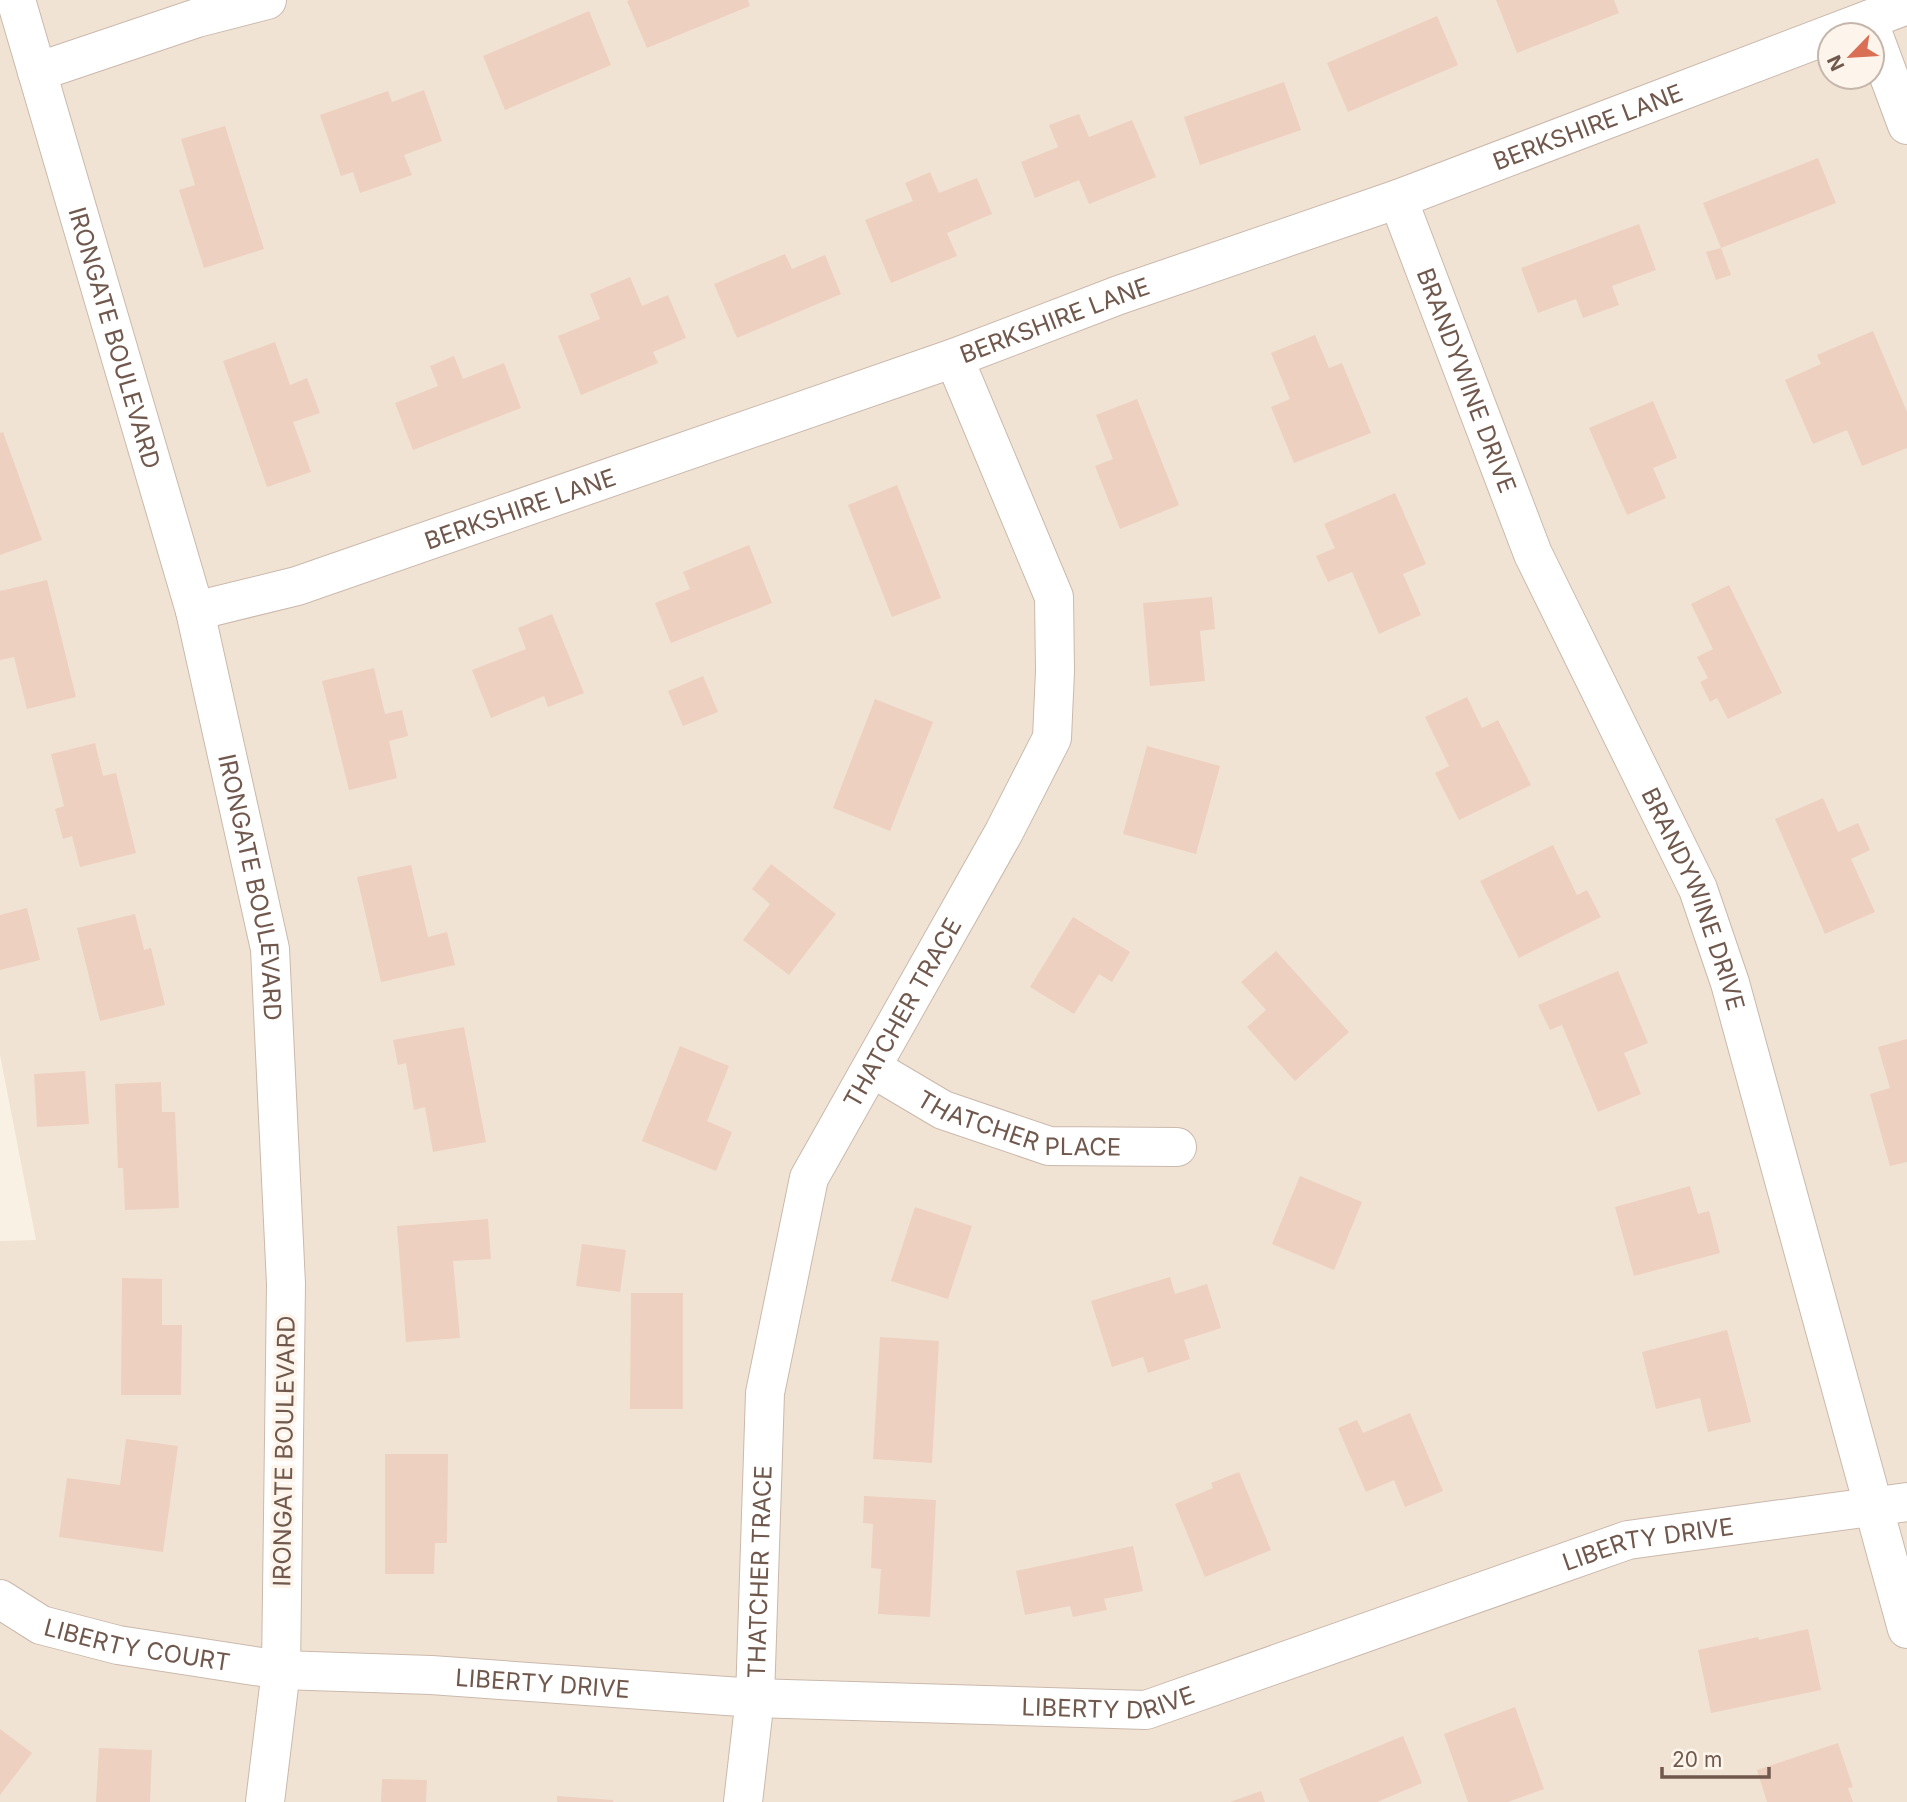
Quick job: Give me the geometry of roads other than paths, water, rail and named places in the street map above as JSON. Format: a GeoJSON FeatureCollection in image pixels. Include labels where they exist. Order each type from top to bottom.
{"type":"FeatureCollection","features":[{"type":"Feature","properties":{"kind":"street","name":"IRONGATE BOULEVARD"},"geometry":{"type":"LineString","coordinates":[[16,0],[195,611],[270,949],[286,1284],[281,1670],[265,1802]]}},
{"type":"Feature","properties":{"kind":"street"},"geometry":{"type":"LineString","coordinates":[[37,72],[197,18],[267,0]]}},
{"type":"Feature","properties":{"kind":"street","name":"BERKSHIRE LANE"},"geometry":{"type":"LineString","coordinates":[[195,611],[297,586],[954,358],[1118,295],[1398,199],[1907,5]]}},
{"type":"Feature","properties":{"kind":"street"},"geometry":{"type":"LineString","coordinates":[[1868,20],[1907,125]]}},
{"type":"Feature","properties":{"kind":"street","name":"BRANDYWINE DRIVE"},"geometry":{"type":"LineString","coordinates":[[1398,199],[1533,554],[1698,889],[1730,983],[1890,1504],[1907,1629]]}},
{"type":"Feature","properties":{"kind":"street","name":"THATCHER TRACE"},"geometry":{"type":"LineString","coordinates":[[743,1802],[755,1698],[765,1393],[809,1178],[1004,832],[1052,738],[1054,597],[954,358]]}},
{"type":"Feature","properties":{"kind":"street","name":"THATCHER PLACE"},"geometry":{"type":"LineString","coordinates":[[872,1068],[943,1110],[1049,1146],[1177,1147]]}},
{"type":"Feature","properties":{"kind":"street","name":"LIBERTY DRIVE"},"geometry":{"type":"LineString","coordinates":[[281,1670],[431,1675],[755,1698],[1146,1710],[1628,1540],[1890,1504]]}},
{"type":"Feature","properties":{"kind":"street","name":"LIBERTY COURT"},"geometry":{"type":"LineString","coordinates":[[0,1599],[41,1625],[118,1645],[281,1670]]}}]}
